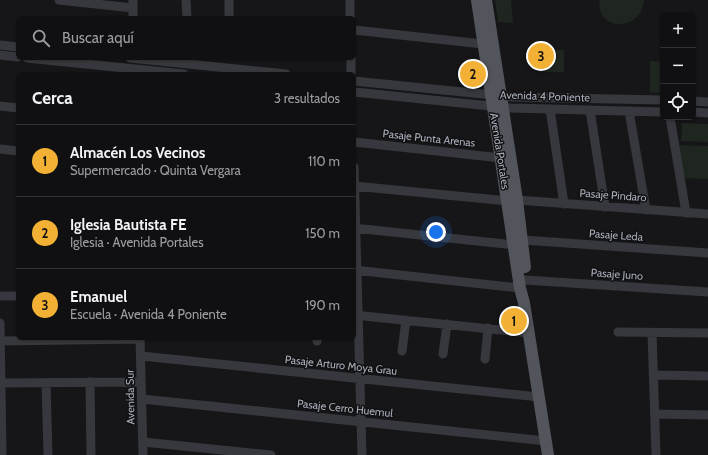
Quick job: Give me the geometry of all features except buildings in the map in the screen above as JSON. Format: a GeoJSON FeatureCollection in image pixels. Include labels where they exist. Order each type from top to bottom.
{"type":"FeatureCollection","features":[{"type":"Feature","properties":{"kind":"main road","name":"Avenida Portales"},"geometry":{"type":"LineString","coordinates":[[477,0],[483,44],[496,101],[512,201],[524,302],[548,455]]}},
{"type":"Feature","properties":{"kind":"main road","name":"Avenida Portales"},"geometry":{"type":"LineString","coordinates":[[486,0],[501,158],[512,201]]}},
{"type":"Feature","properties":{"kind":"street"},"geometry":{"type":"LineString","coordinates":[[59,0],[133,4],[133,16]]}},
{"type":"Feature","properties":{"kind":"street"},"geometry":{"type":"LineString","coordinates":[[186,0],[187,16]]}},
{"type":"Feature","properties":{"kind":"street"},"geometry":{"type":"LineString","coordinates":[[229,0],[232,16]]}},
{"type":"Feature","properties":{"kind":"street"},"geometry":{"type":"LineString","coordinates":[[350,0],[350,16]]}},
{"type":"Feature","properties":{"kind":"street"},"geometry":{"type":"LineString","coordinates":[[356,30],[483,44]]}},
{"type":"Feature","properties":{"kind":"street"},"geometry":{"type":"LineString","coordinates":[[0,45],[16,47]]}},
{"type":"Feature","properties":{"kind":"street"},"geometry":{"type":"LineString","coordinates":[[0,55],[16,57]]}},
{"type":"Feature","properties":{"kind":"street"},"geometry":{"type":"LineString","coordinates":[[43,60],[151,72]]}},
{"type":"Feature","properties":{"kind":"street"},"geometry":{"type":"LineString","coordinates":[[134,60],[134,71]]}},
{"type":"Feature","properties":{"kind":"street"},"geometry":{"type":"LineString","coordinates":[[169,60],[267,72]]}},
{"type":"Feature","properties":{"kind":"street"},"geometry":{"type":"LineString","coordinates":[[230,60],[230,68]]}},
{"type":"Feature","properties":{"kind":"street"},"geometry":{"type":"LineString","coordinates":[[351,60],[351,72]]}},
{"type":"Feature","properties":{"kind":"street","name":"Avenida 4 Poniente"},"geometry":{"type":"LineString","coordinates":[[356,81],[550,109],[660,112]]}},
{"type":"Feature","properties":{"kind":"street","name":"Avenida 4 Poniente"},"geometry":{"type":"LineString","coordinates":[[356,92],[496,101],[660,100]]}},
{"type":"Feature","properties":{"kind":"street"},"geometry":{"type":"LineString","coordinates":[[696,101],[708,102]]}},
{"type":"Feature","properties":{"kind":"street"},"geometry":{"type":"LineString","coordinates":[[0,106],[16,108]]}},
{"type":"Feature","properties":{"kind":"street"},"geometry":{"type":"LineString","coordinates":[[550,109],[564,204]]}},
{"type":"Feature","properties":{"kind":"street"},"geometry":{"type":"LineString","coordinates":[[590,110],[605,207]]}},
{"type":"Feature","properties":{"kind":"street"},"geometry":{"type":"LineString","coordinates":[[630,111],[646,210]]}},
{"type":"Feature","properties":{"kind":"street"},"geometry":{"type":"LineString","coordinates":[[696,112],[708,112]]}},
{"type":"Feature","properties":{"kind":"street"},"geometry":{"type":"LineString","coordinates":[[670,120],[686,213]]}},
{"type":"Feature","properties":{"kind":"street","name":"Pasaje Punta Arenas"},"geometry":{"type":"LineString","coordinates":[[356,142],[501,158]]}},
{"type":"Feature","properties":{"kind":"street"},"geometry":{"type":"LineString","coordinates":[[0,149],[16,151]]}},
{"type":"Feature","properties":{"kind":"street","name":"Pasaje Pindaro"},"geometry":{"type":"LineString","coordinates":[[356,186],[512,201],[708,214]]}},
{"type":"Feature","properties":{"kind":"street","name":"Pasaje Leda"},"geometry":{"type":"LineString","coordinates":[[356,228],[518,243],[708,253]]}},
{"type":"Feature","properties":{"kind":"street","name":"Pasaje Juno"},"geometry":{"type":"LineString","coordinates":[[356,270],[523,284],[708,292]]}},
{"type":"Feature","properties":{"kind":"street"},"geometry":{"type":"LineString","coordinates":[[0,296],[16,296]]}},
{"type":"Feature","properties":{"kind":"street"},"geometry":{"type":"LineString","coordinates":[[362,455],[360,379],[356,315],[529,333]]}},
{"type":"Feature","properties":{"kind":"street"},"geometry":{"type":"LineString","coordinates":[[402,351],[406,320]]}},
{"type":"Feature","properties":{"kind":"street"},"geometry":{"type":"LineString","coordinates":[[0,323],[2,455]]}},
{"type":"Feature","properties":{"kind":"street"},"geometry":{"type":"LineString","coordinates":[[443,354],[447,324]]}},
{"type":"Feature","properties":{"kind":"street"},"geometry":{"type":"LineString","coordinates":[[485,359],[488,328]]}},
{"type":"Feature","properties":{"kind":"street"},"geometry":{"type":"LineString","coordinates":[[618,332],[708,333]]}},
{"type":"Feature","properties":{"kind":"street"},"geometry":{"type":"LineString","coordinates":[[652,333],[656,455],[666,455]]}},
{"type":"Feature","properties":{"kind":"street"},"geometry":{"type":"LineString","coordinates":[[0,341],[70,340]]}},
{"type":"Feature","properties":{"kind":"street","name":"Avenida Sur"},"geometry":{"type":"LineString","coordinates":[[140,340],[143,455]]}},
{"type":"Feature","properties":{"kind":"street","name":"Pasaje Arturo Moya Grau"},"geometry":{"type":"LineString","coordinates":[[141,356],[539,397]]}},
{"type":"Feature","properties":{"kind":"street"},"geometry":{"type":"LineString","coordinates":[[654,375],[708,376]]}},
{"type":"Feature","properties":{"kind":"street"},"geometry":{"type":"LineString","coordinates":[[90,382],[91,455]]}},
{"type":"Feature","properties":{"kind":"street"},"geometry":{"type":"LineString","coordinates":[[0,383],[141,382]]}},
{"type":"Feature","properties":{"kind":"street"},"geometry":{"type":"LineString","coordinates":[[46,383],[48,455]]}},
{"type":"Feature","properties":{"kind":"street","name":"Pasaje Cerro Huemul"},"geometry":{"type":"LineString","coordinates":[[142,399],[546,441]]}},
{"type":"Feature","properties":{"kind":"street"},"geometry":{"type":"LineString","coordinates":[[655,414],[708,415]]}},
{"type":"Feature","properties":{"kind":"street"},"geometry":{"type":"LineString","coordinates":[[143,442],[271,455]]}},
{"type":"Feature","properties":{"kind":"shaded area"},"geometry":{"type":"Polygon","coordinates":[[[495,0],[511,0],[513,23],[498,22],[495,0]]]}},
{"type":"Feature","properties":{"kind":"shaded area"},"geometry":{"type":"Polygon","coordinates":[[[599,0],[644,0],[642,9],[638,15],[626,23],[619,24],[612,23],[601,13],[599,0]]]}},
{"type":"Feature","properties":{"kind":"shaded area"},"geometry":{"type":"Polygon","coordinates":[[[544,50],[564,50],[564,72],[544,72],[544,50]]]}},
{"type":"Feature","properties":{"kind":"shaded area"},"geometry":{"type":"Polygon","coordinates":[[[650,61],[660,62],[660,93],[650,92],[650,61]]]}},
{"type":"Feature","properties":{"kind":"shaded area"},"geometry":{"type":"Polygon","coordinates":[[[682,123],[708,124],[708,142],[681,141],[682,123]]]}},
{"type":"Feature","properties":{"kind":"shaded area"},"geometry":{"type":"Polygon","coordinates":[[[676,145],[708,146],[708,179],[682,178],[676,145]]]}},
{"type":"Feature","properties":{"kind":"place","name":"Emanuel"},"geometry":{"type":"Point","coordinates":[541,56]}},
{"type":"Feature","properties":{"kind":"place","name":"Iglesia Bautista FE"},"geometry":{"type":"Point","coordinates":[473,74]}},
{"type":"Feature","properties":{"kind":"place","name":"Almacén Los Vecinos"},"geometry":{"type":"Point","coordinates":[514,321]}}]}
